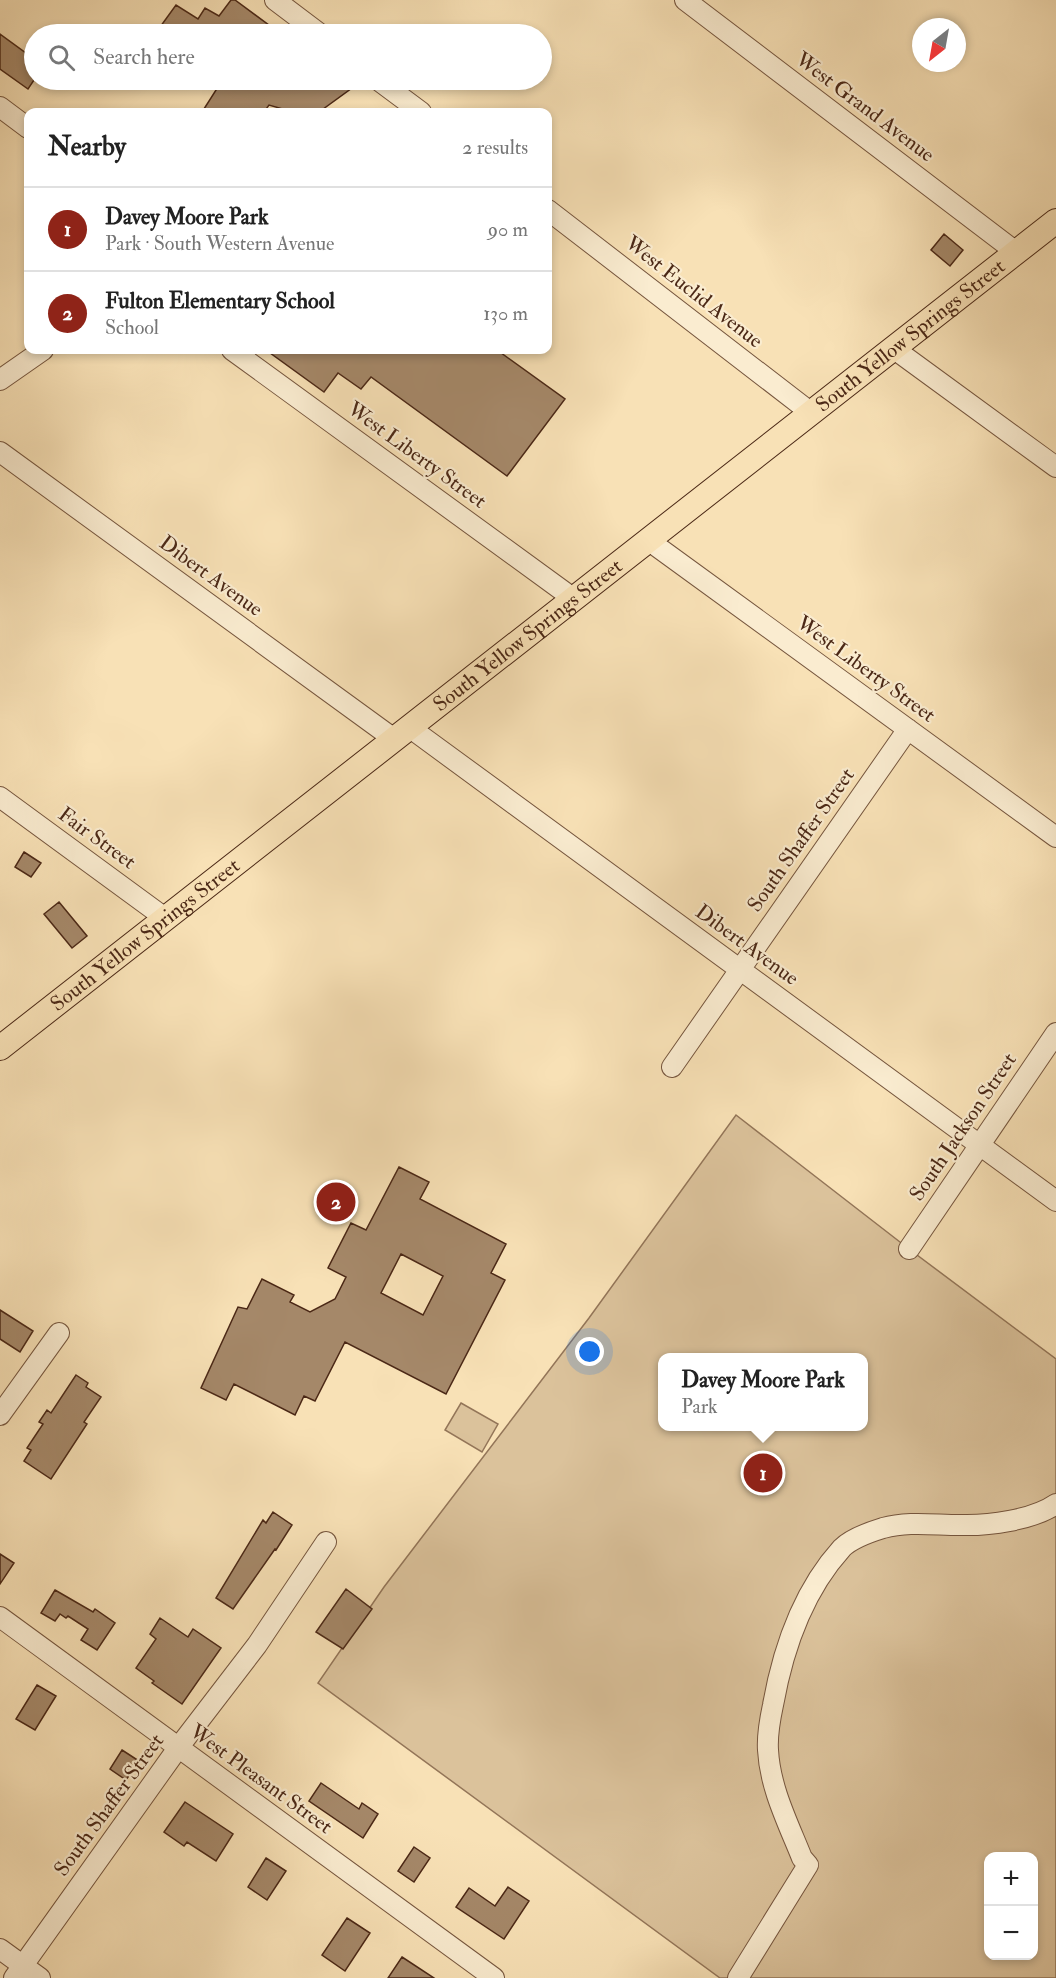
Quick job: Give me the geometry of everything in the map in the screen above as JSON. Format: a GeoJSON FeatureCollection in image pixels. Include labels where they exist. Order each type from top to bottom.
{"type":"FeatureCollection","features":[{"type":"Feature","properties":{"kind":"main road","name":"South Yellow Springs Street"},"geometry":{"type":"LineString","coordinates":[[0,1048],[1056,221]]}},
{"type":"Feature","properties":{"kind":"street"},"geometry":{"type":"LineString","coordinates":[[275,0],[307,24]]}},
{"type":"Feature","properties":{"kind":"street","name":"West Grand Avenue"},"geometry":{"type":"LineString","coordinates":[[685,0],[1016,252]]}},
{"type":"Feature","properties":{"kind":"street"},"geometry":{"type":"LineString","coordinates":[[391,90],[415,108]]}},
{"type":"Feature","properties":{"kind":"street"},"geometry":{"type":"LineString","coordinates":[[0,107],[24,125]]}},
{"type":"Feature","properties":{"kind":"street","name":"West Euclid Avenue"},"geometry":{"type":"LineString","coordinates":[[552,213],[810,412]]}},
{"type":"Feature","properties":{"kind":"street"},"geometry":{"type":"LineString","coordinates":[[893,348],[1056,467]]}},
{"type":"Feature","properties":{"kind":"street"},"geometry":{"type":"LineString","coordinates":[[0,380],[37,354]]}},
{"type":"Feature","properties":{"kind":"street","name":"West Liberty Street"},"geometry":{"type":"LineString","coordinates":[[237,354],[574,599]]}},
{"type":"Feature","properties":{"kind":"street","name":"Dibert Avenue"},"geometry":{"type":"LineString","coordinates":[[0,452],[740,969],[1056,1201]]}},
{"type":"Feature","properties":{"kind":"street","name":"West Liberty Street"},"geometry":{"type":"LineString","coordinates":[[648,540],[1056,837]]}},
{"type":"Feature","properties":{"kind":"street","name":"South Shaffer Street"},"geometry":{"type":"LineString","coordinates":[[672,1067],[908,729]]}},
{"type":"Feature","properties":{"kind":"street","name":"Fair Street"},"geometry":{"type":"LineString","coordinates":[[0,797],[165,918]]}},
{"type":"Feature","properties":{"kind":"street","name":"South Jackson Street"},"geometry":{"type":"LineString","coordinates":[[909,1249],[1056,1033]]}},
{"type":"Feature","properties":{"kind":"street"},"geometry":{"type":"LineString","coordinates":[[0,1415],[59,1333]]}},
{"type":"Feature","properties":{"kind":"street"},"geometry":{"type":"LineString","coordinates":[[738,1978],[808,1865],[802,1858],[780,1804],[771,1772],[768,1749],[774,1696],[789,1642],[801,1613],[819,1580],[843,1547],[856,1539],[882,1529],[902,1524],[962,1525],[1021,1519],[1044,1512],[1056,1504]]}},
{"type":"Feature","properties":{"kind":"street","name":"South Shaffer Street"},"geometry":{"type":"LineString","coordinates":[[19,1972],[178,1748],[258,1645],[326,1542]]}},
{"type":"Feature","properties":{"kind":"street","name":"West Pleasant Street"},"geometry":{"type":"LineString","coordinates":[[0,1617],[494,1978]]}},
{"type":"Feature","properties":{"kind":"street"},"geometry":{"type":"LineString","coordinates":[[0,1948],[19,1972],[40,1978]]}},
{"type":"Feature","properties":{"kind":"shaded area"},"geometry":{"type":"Polygon","coordinates":[[[736,1115],[1056,1359],[1056,1978],[720,1978],[318,1683],[384,1587],[589,1318],[736,1115]]]}},
{"type":"Feature","properties":{"kind":"shaded area"},"geometry":{"type":"Polygon","coordinates":[[[461,1403],[498,1424],[482,1452],[445,1430],[461,1403]]]}},
{"type":"Feature","properties":{"kind":"building"},"geometry":{"type":"Polygon","coordinates":[[[231,0],[235,0],[267,24],[162,24],[176,5],[198,19],[205,8],[219,16],[231,0]]]}},
{"type":"Feature","properties":{"kind":"building"},"geometry":{"type":"Polygon","coordinates":[[[0,34],[24,52],[24,86],[0,69],[0,34]]]}},
{"type":"Feature","properties":{"kind":"building"},"geometry":{"type":"Polygon","coordinates":[[[216,90],[349,90],[324,108],[279,108],[269,105],[267,108],[205,108],[216,90]]]}},
{"type":"Feature","properties":{"kind":"building"},"geometry":{"type":"Polygon","coordinates":[[[944,234],[963,250],[950,266],[931,250],[944,234]]]}},
{"type":"Feature","properties":{"kind":"building"},"geometry":{"type":"Polygon","coordinates":[[[272,354],[503,354],[565,399],[507,476],[371,377],[361,389],[338,373],[324,392],[272,354]]]}},
{"type":"Feature","properties":{"kind":"building"},"geometry":{"type":"Polygon","coordinates":[[[24,852],[41,863],[31,877],[15,867],[24,852]]]}},
{"type":"Feature","properties":{"kind":"building"},"geometry":{"type":"Polygon","coordinates":[[[59,902],[87,936],[72,948],[44,914],[59,902]]]}},
{"type":"Feature","properties":{"kind":"building"},"geometry":{"type":"Polygon","coordinates":[[[399,1167],[429,1182],[420,1199],[506,1244],[491,1273],[505,1280],[446,1394],[345,1342],[315,1401],[304,1396],[295,1415],[234,1384],[226,1400],[201,1388],[238,1307],[247,1309],[262,1279],[294,1295],[290,1302],[310,1312],[335,1299],[346,1277],[328,1268],[351,1223],[366,1230],[399,1167]],[[401,1254],[381,1293],[423,1315],[443,1276],[401,1254]]]}},
{"type":"Feature","properties":{"kind":"building"},"geometry":{"type":"Polygon","coordinates":[[[0,1310],[33,1331],[20,1352],[0,1339],[0,1310]]]}},
{"type":"Feature","properties":{"kind":"building"},"geometry":{"type":"Polygon","coordinates":[[[76,1375],[88,1383],[86,1387],[101,1397],[84,1422],[87,1424],[51,1479],[24,1461],[31,1450],[27,1448],[43,1424],[39,1422],[47,1410],[51,1413],[76,1375]]]}},
{"type":"Feature","properties":{"kind":"building"},"geometry":{"type":"Polygon","coordinates":[[[273,1512],[292,1525],[233,1609],[216,1598],[263,1520],[266,1523],[273,1512]]]}},
{"type":"Feature","properties":{"kind":"building"},"geometry":{"type":"Polygon","coordinates":[[[0,1554],[14,1563],[0,1584],[0,1554]]]}},
{"type":"Feature","properties":{"kind":"building"},"geometry":{"type":"Polygon","coordinates":[[[346,1589],[372,1609],[343,1649],[316,1632],[346,1589]]]}},
{"type":"Feature","properties":{"kind":"building"},"geometry":{"type":"Polygon","coordinates":[[[55,1590],[93,1612],[95,1609],[115,1623],[97,1650],[81,1640],[88,1629],[68,1616],[66,1618],[60,1614],[55,1621],[41,1613],[55,1590]]]}},
{"type":"Feature","properties":{"kind":"building"},"geometry":{"type":"Polygon","coordinates":[[[160,1618],[188,1637],[193,1629],[221,1648],[182,1704],[152,1683],[154,1681],[136,1668],[156,1639],[150,1634],[160,1618]]]}},
{"type":"Feature","properties":{"kind":"building"},"geometry":{"type":"Polygon","coordinates":[[[37,1685],[56,1696],[35,1730],[16,1719],[37,1685]]]}},
{"type":"Feature","properties":{"kind":"building"},"geometry":{"type":"Polygon","coordinates":[[[122,1750],[139,1761],[126,1780],[110,1769],[122,1750]]]}},
{"type":"Feature","properties":{"kind":"building"},"geometry":{"type":"Polygon","coordinates":[[[321,1783],[359,1809],[362,1803],[378,1814],[363,1838],[309,1801],[321,1783]]]}},
{"type":"Feature","properties":{"kind":"building"},"geometry":{"type":"Polygon","coordinates":[[[185,1802],[233,1834],[216,1861],[187,1842],[184,1846],[164,1832],[185,1802]]]}},
{"type":"Feature","properties":{"kind":"building"},"geometry":{"type":"Polygon","coordinates":[[[414,1847],[430,1858],[414,1882],[398,1871],[414,1847]]]}},
{"type":"Feature","properties":{"kind":"building"},"geometry":{"type":"Polygon","coordinates":[[[266,1858],[286,1871],[267,1900],[248,1887],[266,1858]]]}},
{"type":"Feature","properties":{"kind":"building"},"geometry":{"type":"Polygon","coordinates":[[[508,1887],[529,1901],[504,1939],[456,1907],[469,1888],[495,1906],[508,1887]]]}},
{"type":"Feature","properties":{"kind":"building"},"geometry":{"type":"Polygon","coordinates":[[[347,1918],[370,1933],[345,1971],[322,1955],[347,1918]]]}},
{"type":"Feature","properties":{"kind":"building"},"geometry":{"type":"Polygon","coordinates":[[[402,1957],[434,1978],[388,1978],[402,1957]]]}},
{"type":"Feature","properties":{"kind":"place","name":"Fulton Elementary School"},"geometry":{"type":"Point","coordinates":[336,1202]}},
{"type":"Feature","properties":{"kind":"place","name":"Davey Moore Park"},"geometry":{"type":"Point","coordinates":[763,1473]}}]}
